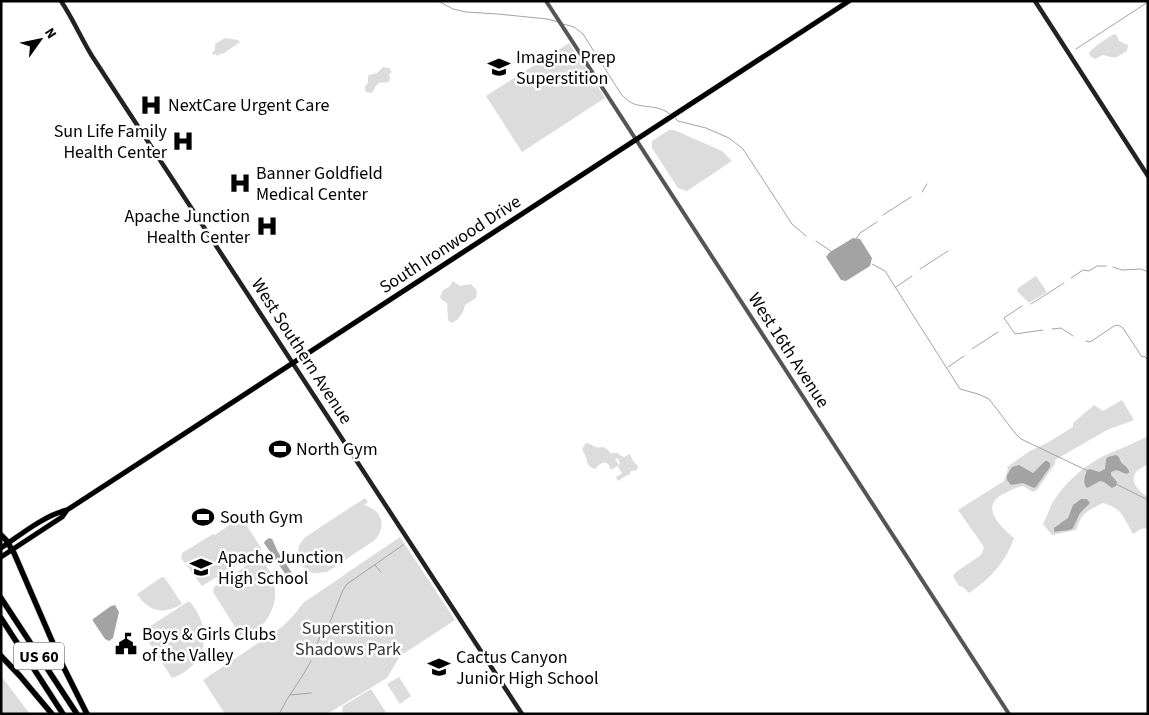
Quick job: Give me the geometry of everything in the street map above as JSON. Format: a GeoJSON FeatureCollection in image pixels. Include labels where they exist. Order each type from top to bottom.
{"type":"FeatureCollection","features":[{"type":"Feature","properties":{"kind":"highway"},"geometry":{"type":"LineString","coordinates":[[1,535],[12,550],[62,664],[87,714]]}},
{"type":"Feature","properties":{"kind":"highway","name":"US 60"},"geometry":{"type":"LineString","coordinates":[[1,598],[77,714]]}},
{"type":"Feature","properties":{"kind":"highway","name":"US 60"},"geometry":{"type":"LineString","coordinates":[[1,618],[64,714]]}},
{"type":"Feature","properties":{"kind":"highway"},"geometry":{"type":"LineString","coordinates":[[1,656],[52,714]]}},
{"type":"Feature","properties":{"kind":"main road","name":"West Southern Avenue"},"geometry":{"type":"LineString","coordinates":[[61,1],[74,20],[89,50],[522,714]]}},
{"type":"Feature","properties":{"kind":"main road","name":"South Ironwood Drive"},"geometry":{"type":"LineString","coordinates":[[1,548],[49,517],[67,510],[849,1]]}},
{"type":"Feature","properties":{"kind":"main road"},"geometry":{"type":"LineString","coordinates":[[1035,1],[1148,176]]}},
{"type":"Feature","properties":{"kind":"main road","name":"South Ironwood Drive"},"geometry":{"type":"LineString","coordinates":[[1,558],[62,517],[67,510]]}},
{"type":"Feature","properties":{"kind":"street","name":"West 16th Avenue"},"geometry":{"type":"LineString","coordinates":[[546,1],[1009,714]]}},
{"type":"Feature","properties":{"kind":"green space"},"geometry":{"type":"Polygon","coordinates":[[[1115,34],[1119,41],[1128,45],[1127,51],[1116,57],[1103,55],[1095,59],[1090,56],[1089,53],[1093,49],[1115,34]]]}},
{"type":"Feature","properties":{"kind":"green space"},"geometry":{"type":"Polygon","coordinates":[[[225,38],[240,42],[223,54],[213,55],[215,44],[225,38]]]}},
{"type":"Feature","properties":{"kind":"green space"},"geometry":{"type":"Polygon","coordinates":[[[569,43],[605,98],[522,152],[486,96],[569,43]]]}},
{"type":"Feature","properties":{"kind":"green space"},"geometry":{"type":"Polygon","coordinates":[[[383,67],[389,68],[392,72],[389,74],[389,82],[379,83],[371,93],[366,92],[365,86],[368,83],[369,75],[377,73],[383,67]]]}},
{"type":"Feature","properties":{"kind":"green space"},"geometry":{"type":"Polygon","coordinates":[[[669,130],[674,130],[722,151],[732,161],[687,191],[678,188],[652,148],[652,141],[669,130]]]}},
{"type":"Feature","properties":{"kind":"green space"},"geometry":{"type":"Polygon","coordinates":[[[1036,276],[1047,292],[1029,303],[1017,291],[1018,288],[1036,276]]]}},
{"type":"Feature","properties":{"kind":"green space"},"geometry":{"type":"Polygon","coordinates":[[[453,281],[460,286],[471,284],[477,291],[476,298],[465,305],[463,312],[457,320],[451,323],[448,320],[447,303],[440,297],[443,290],[449,287],[453,281]]]}},
{"type":"Feature","properties":{"kind":"green space"},"geometry":{"type":"Polygon","coordinates":[[[1122,400],[1134,420],[1107,430],[1055,460],[1055,464],[1037,490],[1033,492],[1023,486],[997,498],[992,510],[998,522],[1014,538],[1011,547],[1002,562],[977,588],[969,593],[959,586],[953,576],[981,555],[984,547],[958,510],[1004,481],[1007,467],[1030,451],[1073,427],[1073,423],[1094,405],[1103,411],[1122,400]]]}},
{"type":"Feature","properties":{"kind":"green space"},"geometry":{"type":"Polygon","coordinates":[[[1148,436],[1148,464],[1137,471],[1134,482],[1138,489],[1148,497],[1148,528],[1141,529],[1133,534],[1119,511],[1103,503],[1093,508],[1080,519],[1076,530],[1052,535],[1043,524],[1053,502],[1070,480],[1100,458],[1148,436]]]}},
{"type":"Feature","properties":{"kind":"green space"},"geometry":{"type":"Polygon","coordinates":[[[586,443],[604,447],[611,453],[618,453],[624,457],[630,454],[638,466],[637,470],[631,471],[629,475],[618,481],[616,477],[622,473],[618,467],[620,464],[618,458],[615,459],[619,465],[611,470],[608,464],[604,462],[595,469],[592,468],[588,465],[582,449],[586,443]]]}},
{"type":"Feature","properties":{"kind":"green space"},"geometry":{"type":"Polygon","coordinates":[[[365,498],[368,502],[364,505],[375,510],[381,519],[381,529],[375,540],[327,572],[313,573],[305,568],[298,555],[299,546],[303,539],[365,498]]]}},
{"type":"Feature","properties":{"kind":"green space"},"geometry":{"type":"Polygon","coordinates":[[[241,517],[262,549],[202,586],[181,558],[182,553],[213,534],[215,535],[241,517]]]}},
{"type":"Feature","properties":{"kind":"green space","name":"Superstition Shadows Park"},"geometry":{"type":"Polygon","coordinates":[[[400,537],[455,620],[400,656],[387,678],[327,714],[225,714],[203,680],[282,627],[303,603],[400,537]]]}},
{"type":"Feature","properties":{"kind":"green space"},"geometry":{"type":"Polygon","coordinates":[[[260,557],[270,572],[275,587],[273,608],[262,625],[242,638],[213,592],[214,587],[260,557]]]}},
{"type":"Feature","properties":{"kind":"green space"},"geometry":{"type":"Polygon","coordinates":[[[162,577],[165,578],[182,604],[169,610],[152,608],[137,594],[162,577]]]}},
{"type":"Feature","properties":{"kind":"green space"},"geometry":{"type":"Polygon","coordinates":[[[189,601],[202,623],[203,645],[200,655],[193,664],[184,672],[172,678],[144,635],[146,629],[189,601]]]}},
{"type":"Feature","properties":{"kind":"green space"},"geometry":{"type":"Polygon","coordinates":[[[1,676],[30,714],[1,714],[1,676]]]}},
{"type":"Feature","properties":{"kind":"green space"},"geometry":{"type":"Polygon","coordinates":[[[399,677],[411,696],[400,704],[387,684],[399,677]]]}},
{"type":"Feature","properties":{"kind":"green space"},"geometry":{"type":"Polygon","coordinates":[[[371,689],[387,714],[344,714],[342,712],[343,706],[371,689]]]}},
{"type":"Feature","properties":{"kind":"shaded area"},"geometry":{"type":"Polygon","coordinates":[[[853,238],[860,239],[872,258],[870,266],[846,281],[841,280],[826,257],[830,252],[853,238]]]}},
{"type":"Feature","properties":{"kind":"shaded area"},"geometry":{"type":"Polygon","coordinates":[[[1116,455],[1128,469],[1129,473],[1126,474],[1117,470],[1111,472],[1111,475],[1117,482],[1116,486],[1112,488],[1100,481],[1087,488],[1084,482],[1087,470],[1099,472],[1105,469],[1106,459],[1116,455]]]}},
{"type":"Feature","properties":{"kind":"shaded area"},"geometry":{"type":"Polygon","coordinates":[[[1045,461],[1050,463],[1050,467],[1034,488],[1023,483],[1011,485],[1007,480],[1007,475],[1012,467],[1019,465],[1033,473],[1045,461]]]}},
{"type":"Feature","properties":{"kind":"shaded area"},"geometry":{"type":"Polygon","coordinates":[[[1081,499],[1087,499],[1090,503],[1080,513],[1073,528],[1054,532],[1054,528],[1068,518],[1073,505],[1081,499]]]}},
{"type":"Feature","properties":{"kind":"shaded area"},"geometry":{"type":"Polygon","coordinates":[[[269,538],[272,539],[290,570],[294,578],[292,580],[288,578],[264,543],[269,538]]]}},
{"type":"Feature","properties":{"kind":"shaded area"},"geometry":{"type":"Polygon","coordinates":[[[115,605],[119,612],[113,638],[109,641],[105,639],[93,619],[115,605]]]}},
{"type":"Feature","properties":{"kind":"waterway"},"geometry":{"type":"LineString","coordinates":[[438,1],[453,9],[466,12],[547,19],[559,22]]}},
{"type":"Feature","properties":{"kind":"waterway"},"geometry":{"type":"LineString","coordinates":[[1076,49],[1148,2]]}},
{"type":"Feature","properties":{"kind":"waterway"},"geometry":{"type":"LineString","coordinates":[[563,24],[574,27],[583,34],[621,94],[627,100],[634,104],[657,108],[670,114]]}},
{"type":"Feature","properties":{"kind":"waterway"},"geometry":{"type":"LineString","coordinates":[[675,118],[678,121],[706,128],[729,138],[743,149],[792,224],[806,236]]}},
{"type":"Feature","properties":{"kind":"waterway"},"geometry":{"type":"LineString","coordinates":[[922,192],[927,184]]}},
{"type":"Feature","properties":{"kind":"waterway"},"geometry":{"type":"LineString","coordinates":[[883,215],[911,197]]}},
{"type":"Feature","properties":{"kind":"waterway"},"geometry":{"type":"LineString","coordinates":[[856,239],[860,233],[877,222]]}},
{"type":"Feature","properties":{"kind":"waterway"},"geometry":{"type":"LineString","coordinates":[[816,241],[832,252]]}},
{"type":"Feature","properties":{"kind":"waterway"},"geometry":{"type":"LineString","coordinates":[[920,269],[948,251]]}},
{"type":"Feature","properties":{"kind":"waterway"},"geometry":{"type":"LineString","coordinates":[[872,264],[885,271],[960,389],[989,399],[1021,439],[1088,471]]}},
{"type":"Feature","properties":{"kind":"waterway"},"geometry":{"type":"LineString","coordinates":[[1071,278],[1083,270],[1089,271],[1097,266],[1106,266]]}},
{"type":"Feature","properties":{"kind":"waterway"},"geometry":{"type":"LineString","coordinates":[[1113,267],[1122,270],[1141,269],[1148,272]]}},
{"type":"Feature","properties":{"kind":"waterway"},"geometry":{"type":"LineString","coordinates":[[896,287],[912,276]]}},
{"type":"Feature","properties":{"kind":"waterway"},"geometry":{"type":"LineString","coordinates":[[1031,304],[1064,283]]}},
{"type":"Feature","properties":{"kind":"waterway"},"geometry":{"type":"LineString","coordinates":[[1022,306],[1004,318],[1015,334],[1043,330]]}},
{"type":"Feature","properties":{"kind":"waterway"},"geometry":{"type":"LineString","coordinates":[[1086,341],[1090,342],[1118,325],[1123,328],[1142,357],[1144,356],[1148,360]]}},
{"type":"Feature","properties":{"kind":"waterway"},"geometry":{"type":"LineString","coordinates":[[1052,329],[1061,328],[1073,336]]}},
{"type":"Feature","properties":{"kind":"waterway"},"geometry":{"type":"LineString","coordinates":[[972,349],[998,332]]}},
{"type":"Feature","properties":{"kind":"waterway"},"geometry":{"type":"LineString","coordinates":[[948,367],[964,356]]}},
{"type":"Feature","properties":{"kind":"waterway"},"geometry":{"type":"LineString","coordinates":[[1116,484],[1148,500]]}},
{"type":"Feature","properties":{"kind":"waterway"},"geometry":{"type":"LineString","coordinates":[[313,657],[321,633],[330,622],[347,584],[403,545]]}},
{"type":"Feature","properties":{"kind":"waterway"},"geometry":{"type":"LineString","coordinates":[[375,565],[381,572]]}},
{"type":"Feature","properties":{"kind":"waterway"},"geometry":{"type":"LineString","coordinates":[[279,714],[311,661]]}},
{"type":"Feature","properties":{"kind":"waterway"},"geometry":{"type":"LineString","coordinates":[[290,695],[311,693]]}},
{"type":"Feature","properties":{"kind":"place","name":"Imagine Prep Superstition"},"geometry":{"type":"Point","coordinates":[499,67]}},
{"type":"Feature","properties":{"kind":"place","name":"NextCare Urgent Care"},"geometry":{"type":"Point","coordinates":[151,105]}},
{"type":"Feature","properties":{"kind":"place","name":"Sun Life Family Health Center"},"geometry":{"type":"Point","coordinates":[183,141]}},
{"type":"Feature","properties":{"kind":"place","name":"Banner Goldfield Medical Center"},"geometry":{"type":"Point","coordinates":[240,183]}},
{"type":"Feature","properties":{"kind":"place","name":"Apache Junction Health Center"},"geometry":{"type":"Point","coordinates":[267,226]}},
{"type":"Feature","properties":{"kind":"place","name":"North Gym"},"geometry":{"type":"Point","coordinates":[280,449]}},
{"type":"Feature","properties":{"kind":"place","name":"South Gym"},"geometry":{"type":"Point","coordinates":[203,517]}},
{"type":"Feature","properties":{"kind":"place","name":"Apache Junction High School"},"geometry":{"type":"Point","coordinates":[201,567]}},
{"type":"Feature","properties":{"kind":"place","name":"Boys & Girls Clubs of the Valley"},"geometry":{"type":"Point","coordinates":[126,644]}},
{"type":"Feature","properties":{"kind":"place","name":"Cactus Canyon Junior High School"},"geometry":{"type":"Point","coordinates":[439,667]}}]}
